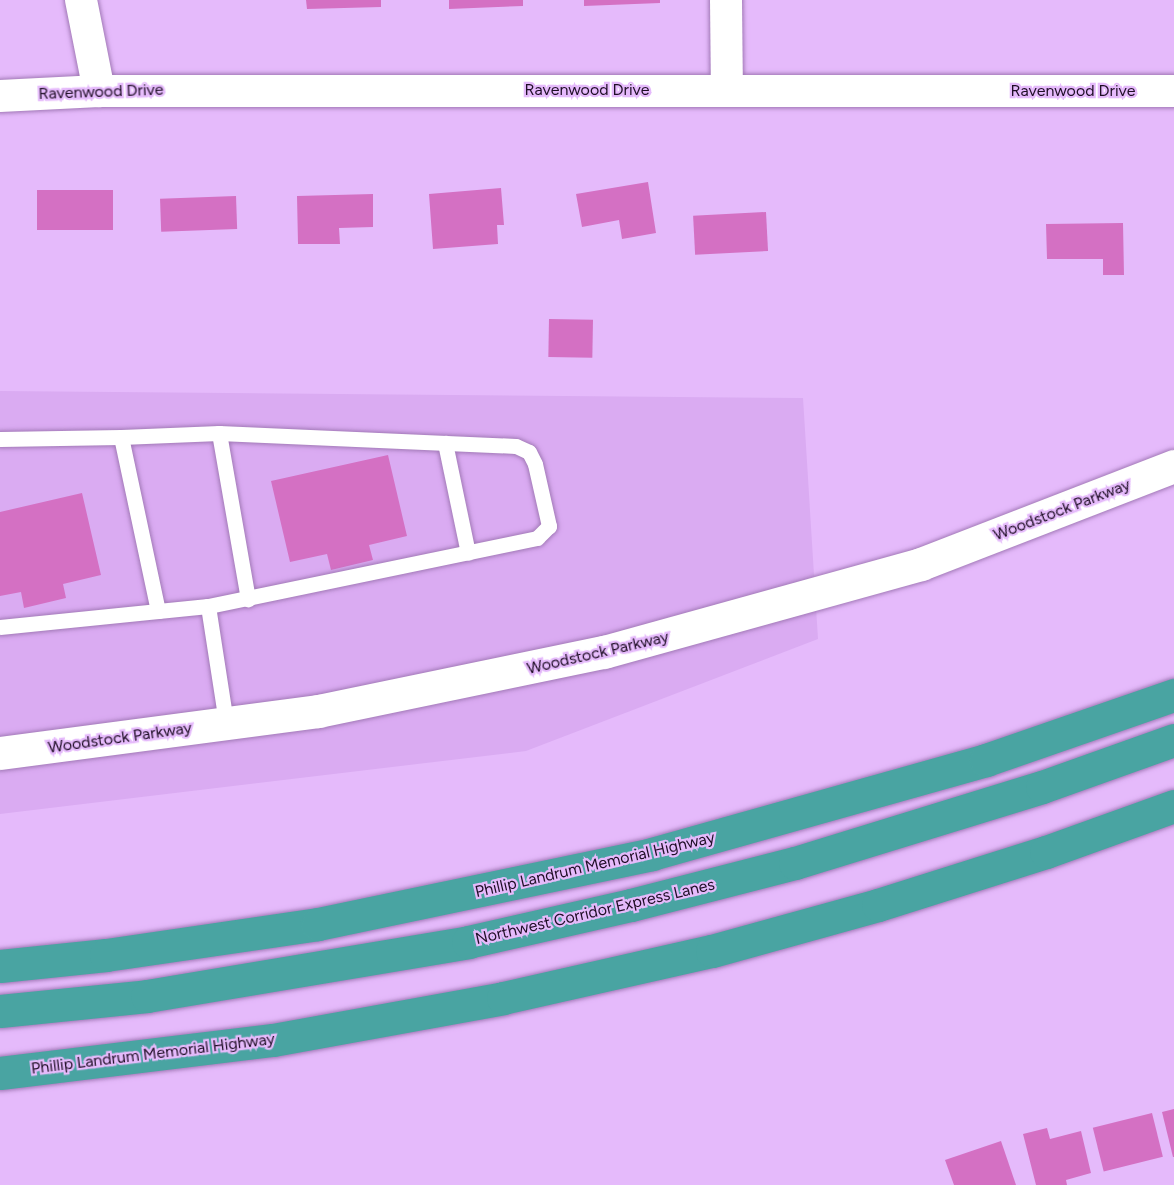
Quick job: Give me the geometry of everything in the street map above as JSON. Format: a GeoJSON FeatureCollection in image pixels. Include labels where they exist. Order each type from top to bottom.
{"type":"FeatureCollection","features":[{"type":"Feature","properties":{"kind":"highway","name":"Phillip Landrum Memorial Highway"},"geometry":{"type":"LineString","coordinates":[[0,966],[106,955],[318,924],[652,854],[986,760],[1174,695]]}},
{"type":"Feature","properties":{"kind":"highway","name":"Northwest Corridor Express Lanes"},"geometry":{"type":"LineString","coordinates":[[0,1011],[147,996],[468,942],[632,905],[795,863],[1042,787],[1174,740]]}},
{"type":"Feature","properties":{"kind":"highway","name":"Phillip Landrum Memorial Highway"},"geometry":{"type":"LineString","coordinates":[[0,1073],[285,1038],[503,998],[712,951],[912,895],[1174,806]]}},
{"type":"Feature","properties":{"kind":"main road","name":"Woodstock Parkway"},"geometry":{"type":"LineString","coordinates":[[0,753],[149,737],[226,722],[318,711],[408,694],[700,628],[921,564],[1174,466]]}},
{"type":"Feature","properties":{"kind":"street"},"geometry":{"type":"LineString","coordinates":[[81,0],[99,91]]}},
{"type":"Feature","properties":{"kind":"street"},"geometry":{"type":"LineString","coordinates":[[726,0],[728,90]]}},
{"type":"Feature","properties":{"kind":"street","name":"Ravenwood Drive"},"geometry":{"type":"LineString","coordinates":[[0,96],[99,91],[1174,91]]}},
{"type":"Feature","properties":{"kind":"lane"},"geometry":{"type":"LineString","coordinates":[[219,433],[248,600]]}},
{"type":"Feature","properties":{"kind":"lane"},"geometry":{"type":"LineString","coordinates":[[0,439],[219,433],[516,446],[529,452],[536,464],[549,526],[537,538],[248,600],[0,627]]}},
{"type":"Feature","properties":{"kind":"lane"},"geometry":{"type":"LineString","coordinates":[[121,437],[158,611]]}},
{"type":"Feature","properties":{"kind":"lane"},"geometry":{"type":"LineString","coordinates":[[445,443],[468,553]]}},
{"type":"Feature","properties":{"kind":"lane"},"geometry":{"type":"LineString","coordinates":[[208,606],[226,722]]}},
{"type":"Feature","properties":{"kind":"shaded area"},"geometry":{"type":"Polygon","coordinates":[[[0,391],[803,398],[818,639],[526,751],[0,814],[0,391]]]}},
{"type":"Feature","properties":{"kind":"building"},"geometry":{"type":"Polygon","coordinates":[[[306,0],[381,0],[381,7],[307,9],[306,0]]]}},
{"type":"Feature","properties":{"kind":"building"},"geometry":{"type":"Polygon","coordinates":[[[449,0],[523,0],[523,6],[449,9],[449,0]]]}},
{"type":"Feature","properties":{"kind":"building"},"geometry":{"type":"Polygon","coordinates":[[[584,0],[660,0],[660,3],[584,6],[584,0]]]}},
{"type":"Feature","properties":{"kind":"building"},"geometry":{"type":"Polygon","coordinates":[[[648,182],[656,233],[622,239],[619,220],[582,227],[576,194],[648,182]]]}},
{"type":"Feature","properties":{"kind":"building"},"geometry":{"type":"Polygon","coordinates":[[[501,188],[504,225],[497,225],[498,244],[433,249],[429,194],[501,188]]]}},
{"type":"Feature","properties":{"kind":"building"},"geometry":{"type":"Polygon","coordinates":[[[37,190],[113,190],[113,230],[37,230],[37,190]]]}},
{"type":"Feature","properties":{"kind":"building"},"geometry":{"type":"Polygon","coordinates":[[[373,194],[373,227],[339,228],[340,244],[298,244],[297,196],[373,194]]]}},
{"type":"Feature","properties":{"kind":"building"},"geometry":{"type":"Polygon","coordinates":[[[236,196],[237,229],[161,232],[160,199],[236,196]]]}},
{"type":"Feature","properties":{"kind":"building"},"geometry":{"type":"Polygon","coordinates":[[[766,212],[768,251],[695,255],[693,216],[766,212]]]}},
{"type":"Feature","properties":{"kind":"building"},"geometry":{"type":"Polygon","coordinates":[[[1123,223],[1124,275],[1103,275],[1103,259],[1047,259],[1046,224],[1123,223]]]}},
{"type":"Feature","properties":{"kind":"building"},"geometry":{"type":"Polygon","coordinates":[[[549,319],[593,320],[592,358],[548,357],[549,319]]]}},
{"type":"Feature","properties":{"kind":"building"},"geometry":{"type":"Polygon","coordinates":[[[388,455],[407,536],[369,545],[373,560],[331,570],[327,554],[290,562],[271,481],[388,455]]]}},
{"type":"Feature","properties":{"kind":"building"},"geometry":{"type":"Polygon","coordinates":[[[82,493],[101,575],[63,584],[66,598],[24,608],[21,592],[0,596],[0,512],[82,493]]]}},
{"type":"Feature","properties":{"kind":"building"},"geometry":{"type":"Polygon","coordinates":[[[1174,1109],[1174,1157],[1173,1157],[1162,1112],[1174,1109]]]}},
{"type":"Feature","properties":{"kind":"building"},"geometry":{"type":"Polygon","coordinates":[[[1152,1113],[1163,1157],[1104,1171],[1093,1128],[1152,1113]]]}},
{"type":"Feature","properties":{"kind":"building"},"geometry":{"type":"Polygon","coordinates":[[[1047,1128],[1050,1139],[1081,1131],[1091,1173],[1066,1180],[1067,1185],[1036,1185],[1023,1134],[1047,1128]]]}},
{"type":"Feature","properties":{"kind":"building"},"geometry":{"type":"Polygon","coordinates":[[[1001,1141],[1016,1185],[954,1185],[945,1160],[1001,1141]]]}}]}
